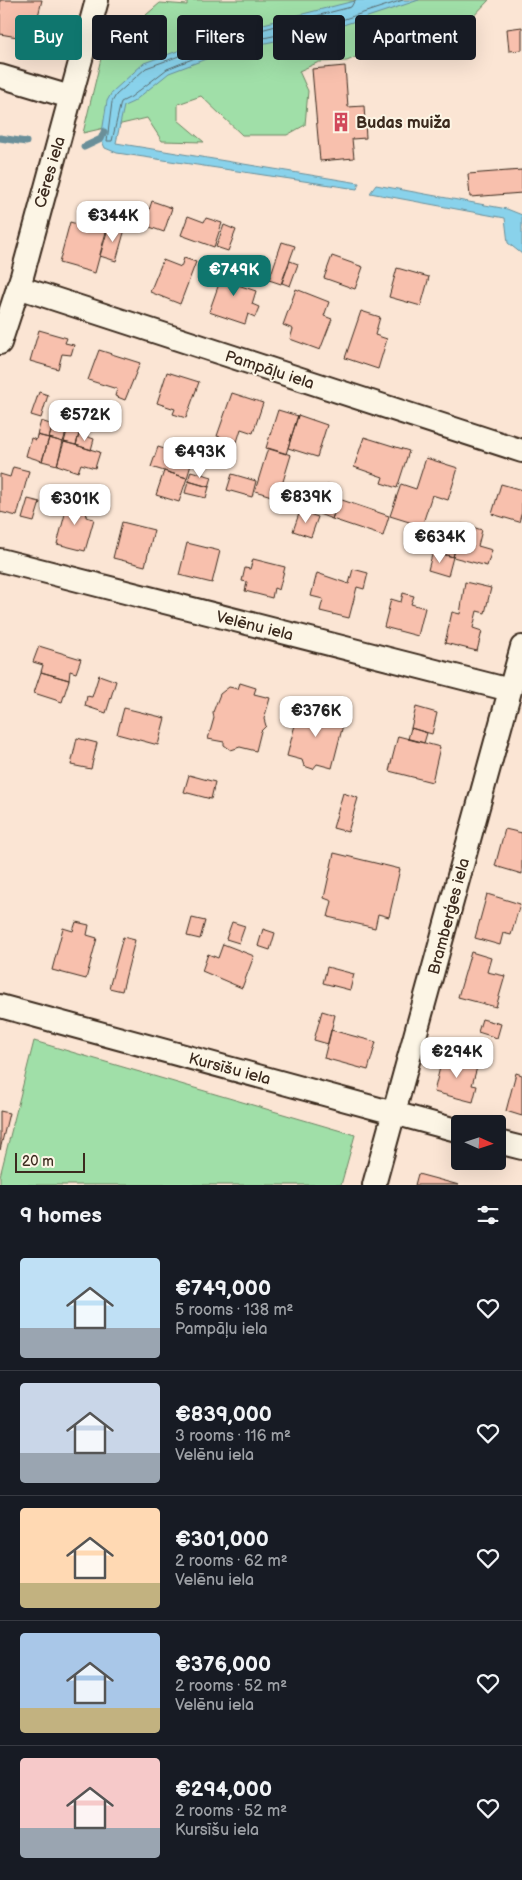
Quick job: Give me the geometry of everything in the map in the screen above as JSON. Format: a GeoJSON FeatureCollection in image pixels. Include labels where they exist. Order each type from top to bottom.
{"type":"FeatureCollection","features":[{"type":"Feature","properties":{"kind":"street","name":"Cēres iela"},"geometry":{"type":"LineString","coordinates":[[0,343],[18,287],[97,0]]}},
{"type":"Feature","properties":{"kind":"street"},"geometry":{"type":"LineString","coordinates":[[0,76],[70,97]]}},
{"type":"Feature","properties":{"kind":"street","name":"Pampāļu iela"},"geometry":{"type":"LineString","coordinates":[[18,287],[522,451]]}},
{"type":"Feature","properties":{"kind":"street","name":"Velēnu iela"},"geometry":{"type":"LineString","coordinates":[[0,560],[510,690]]}},
{"type":"Feature","properties":{"kind":"street","name":"Bramberģes iela"},"geometry":{"type":"LineString","coordinates":[[374,1185],[522,647]]}},
{"type":"Feature","properties":{"kind":"street","name":"Kursīšu iela"},"geometry":{"type":"LineString","coordinates":[[0,1006],[451,1129]]}},
{"type":"Feature","properties":{"kind":"street"},"geometry":{"type":"LineString","coordinates":[[506,1144],[522,1148]]}},
{"type":"Feature","properties":{"kind":"green space"},"geometry":{"type":"Polygon","coordinates":[[[187,0],[489,0],[475,15],[355,15],[355,57],[347,61],[319,62],[299,71],[308,91],[305,125],[287,135],[242,135],[201,96],[178,104],[178,120],[204,142],[162,141],[147,118],[83,133],[101,60],[167,60],[167,15],[146,15],[160,3],[187,5],[187,0]]]}},
{"type":"Feature","properties":{"kind":"green space"},"geometry":{"type":"Polygon","coordinates":[[[34,1041],[355,1135],[341,1185],[0,1185],[0,1176],[34,1041]]]}},
{"type":"Feature","properties":{"kind":"water"},"geometry":{"type":"Polygon","coordinates":[[[358,0],[419,0],[374,15],[355,15],[355,21],[345,24],[345,15],[299,15],[358,0]]]}},
{"type":"Feature","properties":{"kind":"water"},"geometry":{"type":"Polygon","coordinates":[[[273,22],[273,41],[263,44],[263,24],[273,22]]]}},
{"type":"Feature","properties":{"kind":"water"},"geometry":{"type":"Polygon","coordinates":[[[177,51],[177,60],[203,60],[169,73],[133,102],[124,106],[116,143],[359,183],[357,189],[117,153],[105,148],[101,139],[107,101],[112,92],[144,63],[152,60],[167,60],[167,55],[177,51]]]}},
{"type":"Feature","properties":{"kind":"water"},"geometry":{"type":"Polygon","coordinates":[[[376,185],[507,209],[522,215],[522,254],[508,243],[505,218],[370,193],[376,185]]]}},
{"type":"Feature","properties":{"kind":"building"},"geometry":{"type":"Polygon","coordinates":[[[0,0],[42,0],[38,15],[15,15],[15,37],[0,34],[0,0]]]}},
{"type":"Feature","properties":{"kind":"building"},"geometry":{"type":"Polygon","coordinates":[[[522,27],[522,50],[509,51],[507,29],[522,27]]]}},
{"type":"Feature","properties":{"kind":"building","name":"Budas muiža"},"geometry":{"type":"Polygon","coordinates":[[[345,66],[348,107],[364,106],[366,138],[352,139],[354,158],[320,161],[312,69],[345,66]]]}},
{"type":"Feature","properties":{"kind":"building"},"geometry":{"type":"Polygon","coordinates":[[[522,170],[522,193],[470,197],[468,174],[522,170]]]}},
{"type":"Feature","properties":{"kind":"building"},"geometry":{"type":"Polygon","coordinates":[[[152,201],[172,208],[164,232],[144,225],[152,201]]]}},
{"type":"Feature","properties":{"kind":"building"},"geometry":{"type":"Polygon","coordinates":[[[188,216],[204,222],[206,218],[222,223],[214,247],[181,235],[188,216]]]}},
{"type":"Feature","properties":{"kind":"building"},"geometry":{"type":"Polygon","coordinates":[[[70,222],[106,232],[95,273],[59,263],[70,222]]]}},
{"type":"Feature","properties":{"kind":"building"},"geometry":{"type":"Polygon","coordinates":[[[109,225],[125,229],[116,261],[100,256],[109,225]]]}},
{"type":"Feature","properties":{"kind":"building"},"geometry":{"type":"Polygon","coordinates":[[[224,225],[236,230],[228,251],[216,247],[224,225]]]}},
{"type":"Feature","properties":{"kind":"building"},"geometry":{"type":"Polygon","coordinates":[[[282,242],[295,246],[281,284],[269,280],[282,242]]]}},
{"type":"Feature","properties":{"kind":"building"},"geometry":{"type":"Polygon","coordinates":[[[332,256],[363,267],[355,289],[324,278],[332,256]]]}},
{"type":"Feature","properties":{"kind":"building"},"geometry":{"type":"Polygon","coordinates":[[[184,258],[196,262],[180,304],[150,292],[163,260],[181,267],[184,258]]]}},
{"type":"Feature","properties":{"kind":"building"},"geometry":{"type":"Polygon","coordinates":[[[290,261],[298,264],[290,286],[282,283],[290,261]]]}},
{"type":"Feature","properties":{"kind":"building"},"geometry":{"type":"Polygon","coordinates":[[[226,264],[243,270],[238,285],[256,291],[252,304],[259,307],[255,317],[248,314],[245,324],[209,312],[226,264]]]}},
{"type":"Feature","properties":{"kind":"building"},"geometry":{"type":"Polygon","coordinates":[[[397,268],[429,277],[421,306],[389,297],[397,268]]]}},
{"type":"Feature","properties":{"kind":"building"},"geometry":{"type":"Polygon","coordinates":[[[296,289],[329,302],[324,316],[332,319],[320,350],[290,339],[293,329],[283,325],[296,289]]]}},
{"type":"Feature","properties":{"kind":"building"},"geometry":{"type":"Polygon","coordinates":[[[361,311],[380,317],[375,335],[387,339],[378,369],[345,358],[361,311]]]}},
{"type":"Feature","properties":{"kind":"building"},"geometry":{"type":"Polygon","coordinates":[[[39,330],[67,338],[65,343],[74,345],[71,355],[62,354],[58,369],[30,361],[39,330]]]}},
{"type":"Feature","properties":{"kind":"building"},"geometry":{"type":"Polygon","coordinates":[[[99,350],[140,363],[125,400],[115,396],[117,389],[88,380],[99,350]]]}},
{"type":"Feature","properties":{"kind":"building"},"geometry":{"type":"Polygon","coordinates":[[[167,372],[199,382],[186,418],[173,414],[175,409],[157,403],[167,372]]]}},
{"type":"Feature","properties":{"kind":"building"},"geometry":{"type":"Polygon","coordinates":[[[39,392],[48,395],[41,418],[31,415],[39,392]]]}},
{"type":"Feature","properties":{"kind":"building"},"geometry":{"type":"Polygon","coordinates":[[[232,393],[263,403],[253,433],[241,429],[237,442],[217,436],[232,393]]]}},
{"type":"Feature","properties":{"kind":"building"},"geometry":{"type":"Polygon","coordinates":[[[60,402],[74,407],[63,442],[49,438],[60,402]]]}},
{"type":"Feature","properties":{"kind":"building"},"geometry":{"type":"Polygon","coordinates":[[[74,407],[86,410],[76,445],[64,442],[74,407]]]}},
{"type":"Feature","properties":{"kind":"building"},"geometry":{"type":"Polygon","coordinates":[[[278,410],[298,416],[286,454],[266,448],[278,410]]]}},
{"type":"Feature","properties":{"kind":"building"},"geometry":{"type":"Polygon","coordinates":[[[298,415],[327,425],[317,457],[288,448],[298,415]]]}},
{"type":"Feature","properties":{"kind":"building"},"geometry":{"type":"Polygon","coordinates":[[[41,421],[53,425],[49,438],[37,435],[41,421]]]}},
{"type":"Feature","properties":{"kind":"building"},"geometry":{"type":"Polygon","coordinates":[[[79,434],[94,439],[91,450],[76,445],[79,434]]]}},
{"type":"Feature","properties":{"kind":"building"},"geometry":{"type":"Polygon","coordinates":[[[37,435],[49,438],[42,461],[26,456],[31,438],[36,440],[37,435]]]}},
{"type":"Feature","properties":{"kind":"building"},"geometry":{"type":"Polygon","coordinates":[[[364,437],[409,451],[397,488],[381,483],[383,477],[354,467],[364,437]]]}},
{"type":"Feature","properties":{"kind":"building"},"geometry":{"type":"Polygon","coordinates":[[[49,438],[63,442],[57,465],[42,461],[49,438]]]}},
{"type":"Feature","properties":{"kind":"building"},"geometry":{"type":"Polygon","coordinates":[[[64,442],[100,452],[95,468],[81,464],[78,472],[57,465],[64,442]]]}},
{"type":"Feature","properties":{"kind":"building"},"geometry":{"type":"Polygon","coordinates":[[[201,442],[214,446],[209,461],[196,457],[201,442]]]}},
{"type":"Feature","properties":{"kind":"building"},"geometry":{"type":"Polygon","coordinates":[[[158,447],[193,458],[187,478],[151,467],[158,447]]]}},
{"type":"Feature","properties":{"kind":"building"},"geometry":{"type":"Polygon","coordinates":[[[268,448],[291,455],[278,498],[255,491],[268,448]]]}},
{"type":"Feature","properties":{"kind":"building"},"geometry":{"type":"Polygon","coordinates":[[[426,458],[458,468],[448,500],[432,495],[422,526],[390,516],[401,484],[416,489],[426,458]]]}},
{"type":"Feature","properties":{"kind":"building"},"geometry":{"type":"Polygon","coordinates":[[[13,467],[29,471],[17,516],[0,512],[0,474],[10,477],[13,467]]]}},
{"type":"Feature","properties":{"kind":"building"},"geometry":{"type":"Polygon","coordinates":[[[164,471],[187,478],[179,502],[156,495],[164,471]]]}},
{"type":"Feature","properties":{"kind":"building"},"geometry":{"type":"Polygon","coordinates":[[[191,471],[212,477],[209,487],[188,481],[191,471]]]}},
{"type":"Feature","properties":{"kind":"building"},"geometry":{"type":"Polygon","coordinates":[[[232,474],[256,481],[252,497],[227,490],[232,474]]]}},
{"type":"Feature","properties":{"kind":"building"},"geometry":{"type":"Polygon","coordinates":[[[188,481],[209,487],[206,498],[185,493],[188,481]]]}},
{"type":"Feature","properties":{"kind":"building"},"geometry":{"type":"Polygon","coordinates":[[[501,484],[522,490],[522,512],[519,522],[492,514],[501,484]]]}},
{"type":"Feature","properties":{"kind":"building"},"geometry":{"type":"Polygon","coordinates":[[[327,485],[338,488],[335,498],[339,499],[332,519],[319,514],[327,485]]]}},
{"type":"Feature","properties":{"kind":"building"},"geometry":{"type":"Polygon","coordinates":[[[28,499],[40,502],[34,522],[22,519],[28,499]]]}},
{"type":"Feature","properties":{"kind":"building"},"geometry":{"type":"Polygon","coordinates":[[[339,499],[389,516],[383,536],[332,519],[339,499]]]}},
{"type":"Feature","properties":{"kind":"building"},"geometry":{"type":"Polygon","coordinates":[[[67,501],[88,506],[86,517],[94,519],[85,551],[57,544],[65,514],[61,511],[60,505],[67,501]]]}},
{"type":"Feature","properties":{"kind":"building"},"geometry":{"type":"Polygon","coordinates":[[[300,511],[318,517],[311,537],[293,531],[300,511]]]}},
{"type":"Feature","properties":{"kind":"building"},"geometry":{"type":"Polygon","coordinates":[[[122,522],[154,530],[145,566],[113,558],[122,522]]]}},
{"type":"Feature","properties":{"kind":"building"},"geometry":{"type":"Polygon","coordinates":[[[462,524],[482,530],[478,546],[492,550],[487,566],[453,557],[462,524]]]}},
{"type":"Feature","properties":{"kind":"building"},"geometry":{"type":"Polygon","coordinates":[[[439,530],[459,536],[453,557],[433,551],[439,530]]]}},
{"type":"Feature","properties":{"kind":"building"},"geometry":{"type":"Polygon","coordinates":[[[187,543],[220,551],[212,583],[179,575],[187,543]]]}},
{"type":"Feature","properties":{"kind":"building"},"geometry":{"type":"Polygon","coordinates":[[[433,551],[453,557],[448,576],[428,570],[433,551]]]}},
{"type":"Feature","properties":{"kind":"building"},"geometry":{"type":"Polygon","coordinates":[[[253,559],[285,567],[279,590],[274,588],[272,598],[245,591],[247,582],[242,581],[245,568],[250,569],[253,559]]]}},
{"type":"Feature","properties":{"kind":"building"},"geometry":{"type":"Polygon","coordinates":[[[353,569],[368,573],[364,589],[357,587],[349,618],[320,611],[323,599],[311,596],[317,573],[349,584],[353,569]]]}},
{"type":"Feature","properties":{"kind":"building"},"geometry":{"type":"Polygon","coordinates":[[[465,582],[491,588],[485,613],[477,611],[473,628],[482,631],[477,651],[445,643],[452,612],[460,614],[465,582]]]}},
{"type":"Feature","properties":{"kind":"building"},"geometry":{"type":"Polygon","coordinates":[[[403,593],[414,596],[411,604],[425,608],[418,636],[384,627],[391,599],[401,602],[403,593]]]}},
{"type":"Feature","properties":{"kind":"building"},"geometry":{"type":"Polygon","coordinates":[[[39,646],[81,659],[76,673],[70,671],[69,680],[41,672],[43,665],[33,662],[39,646]]]}},
{"type":"Feature","properties":{"kind":"building"},"geometry":{"type":"Polygon","coordinates":[[[41,672],[69,680],[62,702],[34,693],[41,672]]]}},
{"type":"Feature","properties":{"kind":"building"},"geometry":{"type":"Polygon","coordinates":[[[99,675],[116,681],[106,713],[85,706],[87,696],[92,697],[99,675]]]}},
{"type":"Feature","properties":{"kind":"building"},"geometry":{"type":"Polygon","coordinates":[[[240,683],[256,688],[254,694],[270,698],[264,719],[266,726],[261,731],[256,751],[240,747],[231,750],[224,745],[224,742],[208,739],[214,718],[213,712],[220,694],[229,687],[238,689],[240,683]]]}},
{"type":"Feature","properties":{"kind":"building"},"geometry":{"type":"Polygon","coordinates":[[[316,704],[332,708],[330,718],[344,721],[332,768],[317,764],[313,769],[304,766],[302,760],[287,756],[299,709],[314,713],[316,704]]]}},
{"type":"Feature","properties":{"kind":"building"},"geometry":{"type":"Polygon","coordinates":[[[416,707],[437,713],[432,734],[411,728],[416,707]]]}},
{"type":"Feature","properties":{"kind":"building"},"geometry":{"type":"Polygon","coordinates":[[[124,708],[165,718],[158,745],[117,734],[124,708]]]}},
{"type":"Feature","properties":{"kind":"building"},"geometry":{"type":"Polygon","coordinates":[[[411,728],[427,733],[424,743],[408,739],[411,728]]]}},
{"type":"Feature","properties":{"kind":"building"},"geometry":{"type":"Polygon","coordinates":[[[398,736],[440,747],[432,782],[389,771],[398,736]]]}},
{"type":"Feature","properties":{"kind":"building"},"geometry":{"type":"Polygon","coordinates":[[[77,738],[97,743],[91,769],[71,765],[77,738]]]}},
{"type":"Feature","properties":{"kind":"building"},"geometry":{"type":"Polygon","coordinates":[[[189,775],[215,782],[211,799],[184,792],[189,775]]]}},
{"type":"Feature","properties":{"kind":"building"},"geometry":{"type":"Polygon","coordinates":[[[343,793],[358,798],[348,832],[333,828],[343,793]]]}},
{"type":"Feature","properties":{"kind":"building"},"geometry":{"type":"Polygon","coordinates":[[[505,829],[522,833],[522,874],[495,866],[505,829]]]}},
{"type":"Feature","properties":{"kind":"building"},"geometry":{"type":"Polygon","coordinates":[[[334,853],[400,869],[389,917],[378,914],[375,928],[328,917],[332,901],[324,898],[334,853]]]}},
{"type":"Feature","properties":{"kind":"building"},"geometry":{"type":"Polygon","coordinates":[[[487,894],[520,904],[511,935],[503,933],[500,945],[475,938],[487,894]]]}},
{"type":"Feature","properties":{"kind":"building"},"geometry":{"type":"Polygon","coordinates":[[[192,918],[205,921],[200,939],[187,936],[192,918]]]}},
{"type":"Feature","properties":{"kind":"building"},"geometry":{"type":"Polygon","coordinates":[[[76,922],[89,925],[87,935],[97,938],[86,979],[52,970],[63,928],[73,931],[76,922]]]}},
{"type":"Feature","properties":{"kind":"building"},"geometry":{"type":"Polygon","coordinates":[[[232,922],[245,926],[239,943],[226,939],[232,922]]]}},
{"type":"Feature","properties":{"kind":"building"},"geometry":{"type":"Polygon","coordinates":[[[263,929],[275,933],[270,950],[258,946],[263,929]]]}},
{"type":"Feature","properties":{"kind":"building"},"geometry":{"type":"Polygon","coordinates":[[[123,937],[135,940],[122,991],[109,988],[123,937]]]}},
{"type":"Feature","properties":{"kind":"building"},"geometry":{"type":"Polygon","coordinates":[[[223,944],[254,956],[242,988],[202,971],[208,954],[218,958],[223,944]]]}},
{"type":"Feature","properties":{"kind":"building"},"geometry":{"type":"Polygon","coordinates":[[[471,952],[491,958],[487,972],[505,976],[496,1007],[458,997],[471,952]]]}},
{"type":"Feature","properties":{"kind":"building"},"geometry":{"type":"Polygon","coordinates":[[[327,967],[354,974],[350,990],[323,983],[327,967]]]}},
{"type":"Feature","properties":{"kind":"building"},"geometry":{"type":"Polygon","coordinates":[[[322,1011],[335,1015],[328,1044],[314,1040],[322,1011]]]}},
{"type":"Feature","properties":{"kind":"building"},"geometry":{"type":"Polygon","coordinates":[[[482,1019],[501,1024],[497,1038],[478,1032],[482,1019]]]}},
{"type":"Feature","properties":{"kind":"building"},"geometry":{"type":"Polygon","coordinates":[[[331,1030],[376,1042],[368,1070],[324,1058],[331,1030]]]}},
{"type":"Feature","properties":{"kind":"building"},"geometry":{"type":"Polygon","coordinates":[[[443,1055],[478,1064],[472,1085],[477,1086],[473,1102],[434,1092],[443,1055]]]}},
{"type":"Feature","properties":{"kind":"building"},"geometry":{"type":"Polygon","coordinates":[[[516,1073],[522,1075],[522,1116],[506,1111],[516,1073]]]}},
{"type":"Feature","properties":{"kind":"building"},"geometry":{"type":"Polygon","coordinates":[[[0,1111],[9,1113],[0,1150],[0,1111]]]}},
{"type":"Feature","properties":{"kind":"building"},"geometry":{"type":"Polygon","coordinates":[[[418,1174],[459,1185],[415,1185],[418,1174]]]}},
{"type":"Feature","properties":{"kind":"waterway"},"geometry":{"type":"LineString","coordinates":[[84,147],[101,139],[104,132]]}},
{"type":"Feature","properties":{"kind":"waterway"},"geometry":{"type":"LineString","coordinates":[[0,138],[26,142]]}},
{"type":"Feature","properties":{"kind":"place","name":"Budas muiža"},"geometry":{"type":"Point","coordinates":[341,122]}}]}
